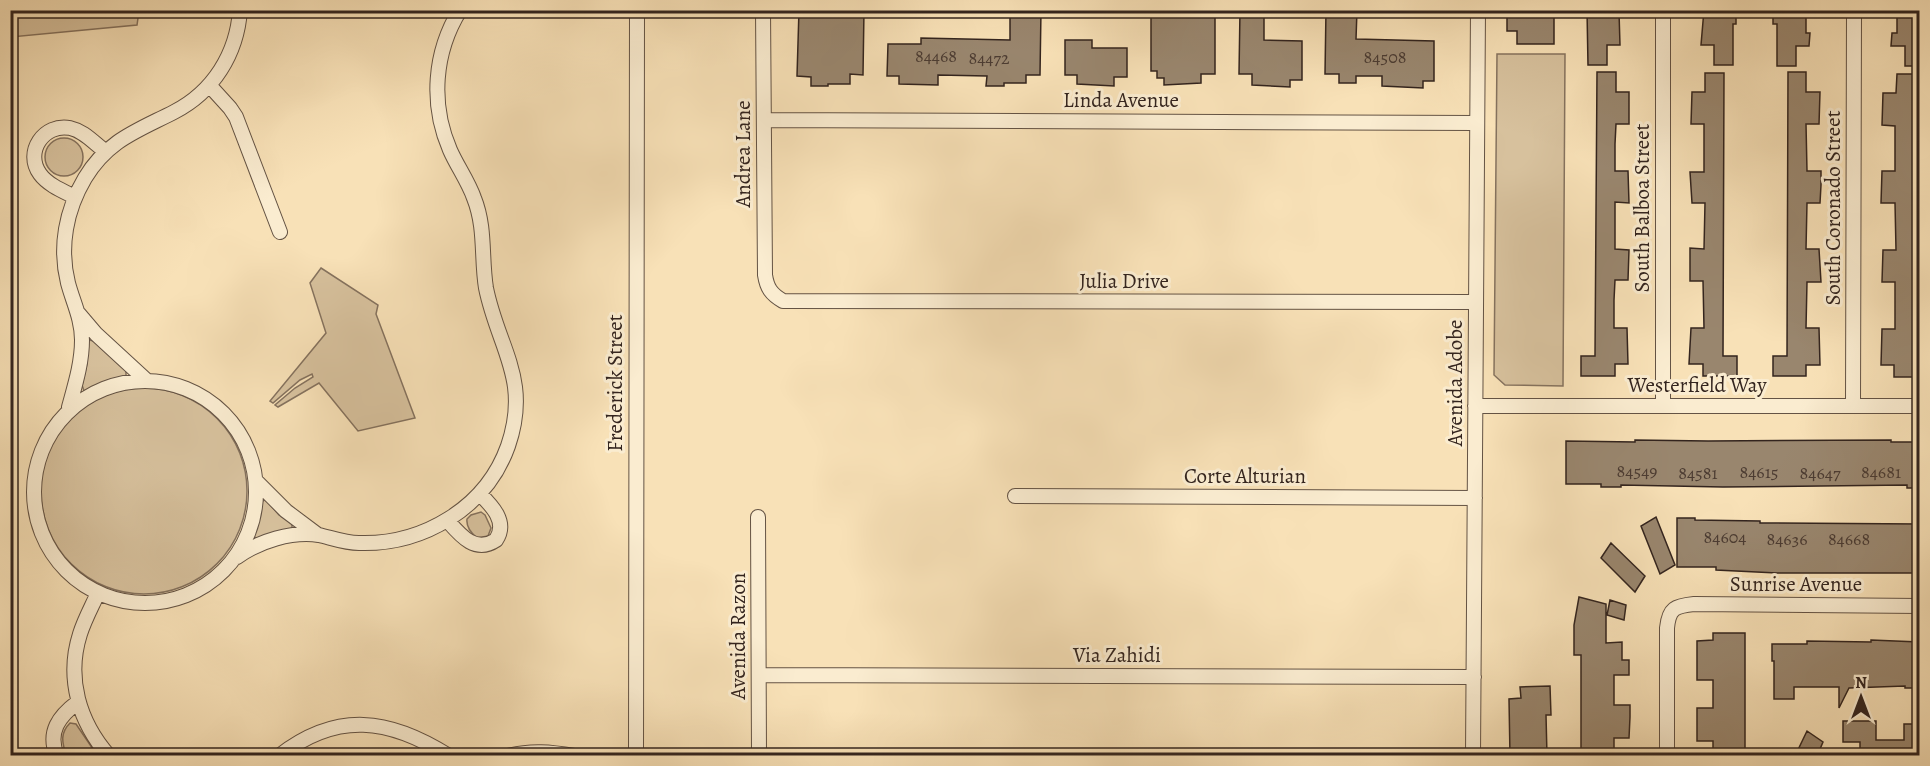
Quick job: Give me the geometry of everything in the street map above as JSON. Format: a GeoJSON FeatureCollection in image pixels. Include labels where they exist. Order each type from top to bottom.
{"type":"FeatureCollection","features":[{"type":"Feature","properties":{"kind":"street"},"geometry":{"type":"LineString","coordinates":[[69,407],[107,387],[146,380],[166,382],[187,389],[207,399],[224,413],[245,444],[252,462],[257,493],[245,544],[237,557],[216,579],[188,594],[143,603],[97,595],[66,571],[50,549],[34,510],[32,489],[34,469],[40,448],[69,407],[76,383],[82,340],[78,312],[68,284],[64,253],[70,208],[93,165],[105,151],[142,127],[176,111],[210,86],[230,54],[240,10]]}},
{"type":"Feature","properties":{"kind":"street"},"geometry":{"type":"LineString","coordinates":[[237,557],[259,544],[298,535],[318,535],[356,543],[393,541],[412,536],[447,520],[480,494],[497,470],[511,438],[516,387],[514,372],[490,304],[478,211],[450,150],[439,116],[439,66],[449,30],[460,10]]}},
{"type":"Feature","properties":{"kind":"street","name":"Frederick Street"},"geometry":{"type":"LineString","coordinates":[[636,756],[637,10]]}},
{"type":"Feature","properties":{"kind":"street","name":"Andrea Lane"},"geometry":{"type":"LineString","coordinates":[[763,10],[765,275],[767,286],[773,295]]}},
{"type":"Feature","properties":{"kind":"street","name":"Avenida Adobe"},"geometry":{"type":"LineString","coordinates":[[1473,756],[1478,10]]}},
{"type":"Feature","properties":{"kind":"street","name":"South Balboa Street"},"geometry":{"type":"LineString","coordinates":[[1663,10],[1663,406]]}},
{"type":"Feature","properties":{"kind":"street","name":"South Coronado Street"},"geometry":{"type":"LineString","coordinates":[[1853,406],[1854,10]]}},
{"type":"Feature","properties":{"kind":"street"},"geometry":{"type":"LineString","coordinates":[[210,86],[236,117],[280,232]]}},
{"type":"Feature","properties":{"kind":"street","name":"Linda Avenue"},"geometry":{"type":"LineString","coordinates":[[764,120],[1477,123]]}},
{"type":"Feature","properties":{"kind":"street"},"geometry":{"type":"LineString","coordinates":[[75,197],[41,175],[35,165],[34,154],[37,143],[46,133],[58,128],[70,128],[84,134],[105,151]]}},
{"type":"Feature","properties":{"kind":"street","name":"Julia Drive"},"geometry":{"type":"LineString","coordinates":[[773,295],[783,301],[798,302],[1476,302]]}},
{"type":"Feature","properties":{"kind":"street"},"geometry":{"type":"LineString","coordinates":[[78,312],[102,340],[146,380]]}},
{"type":"Feature","properties":{"kind":"street","name":"Westerfield Way"},"geometry":{"type":"LineString","coordinates":[[1476,406],[1920,406]]}},
{"type":"Feature","properties":{"kind":"street"},"geometry":{"type":"LineString","coordinates":[[256,481],[286,511],[318,535]]}},
{"type":"Feature","properties":{"kind":"street"},"geometry":{"type":"LineString","coordinates":[[447,520],[467,541],[481,545],[495,540],[500,531],[500,523],[495,512],[480,494]]}},
{"type":"Feature","properties":{"kind":"street","name":"Corte Alturian"},"geometry":{"type":"LineString","coordinates":[[1015,495],[1475,498]]}},
{"type":"Feature","properties":{"kind":"street","name":"Avenida Razon"},"geometry":{"type":"LineString","coordinates":[[758,517],[759,756]]}},
{"type":"Feature","properties":{"kind":"street"},"geometry":{"type":"LineString","coordinates":[[97,595],[76,646],[75,691],[84,718],[109,756]]}},
{"type":"Feature","properties":{"kind":"street","name":"Sunrise Avenue"},"geometry":{"type":"LineString","coordinates":[[1667,756],[1667,628],[1668,616],[1673,609],[1682,605],[1694,604],[1920,606]]}},
{"type":"Feature","properties":{"kind":"street","name":"Via Zahidi"},"geometry":{"type":"LineString","coordinates":[[759,675],[1474,677]]}},
{"type":"Feature","properties":{"kind":"street"},"geometry":{"type":"LineString","coordinates":[[57,756],[53,743],[55,728],[63,714],[78,702]]}},
{"type":"Feature","properties":{"kind":"street"},"geometry":{"type":"LineString","coordinates":[[279,756],[297,742],[316,732],[336,726],[360,724],[400,732],[435,747],[448,756]]}},
{"type":"Feature","properties":{"kind":"street"},"geometry":{"type":"LineString","coordinates":[[508,756],[547,751],[574,756]]}},
{"type":"Feature","properties":{"kind":"shaded area"},"geometry":{"type":"Polygon","coordinates":[[[11,10],[139,11],[137,25],[11,37],[11,10]]]}},
{"type":"Feature","properties":{"kind":"shaded area"},"geometry":{"type":"Polygon","coordinates":[[[1497,54],[1565,54],[1563,386],[1505,385],[1494,375],[1497,54]]]}},
{"type":"Feature","properties":{"kind":"shaded area"},"geometry":{"type":"Polygon","coordinates":[[[64,138],[77,144],[83,157],[77,170],[64,176],[51,170],[45,157],[51,144],[64,138]]]}},
{"type":"Feature","properties":{"kind":"shaded area"},"geometry":{"type":"Polygon","coordinates":[[[321,268],[378,305],[376,314],[415,418],[358,431],[319,383],[278,407],[275,405],[295,388],[313,377],[312,374],[300,380],[273,403],[270,401],[326,333],[310,283],[321,268]]]}},
{"type":"Feature","properties":{"kind":"shaded area"},"geometry":{"type":"Polygon","coordinates":[[[89,340],[94,341],[126,371],[126,376],[108,380],[84,391],[82,385],[87,364],[86,343],[89,340]]]}},
{"type":"Feature","properties":{"kind":"shaded area"},"geometry":{"type":"Polygon","coordinates":[[[134,388],[154,388],[174,392],[193,400],[217,418],[235,442],[243,461],[247,491],[243,521],[235,540],[217,564],[193,582],[174,590],[154,594],[134,594],[114,590],[95,582],[79,571],[64,556],[53,540],[45,521],[41,501],[41,481],[45,461],[53,442],[64,426],[79,411],[95,400],[114,392],[134,388]]]}},
{"type":"Feature","properties":{"kind":"shaded area"},"geometry":{"type":"Polygon","coordinates":[[[264,500],[279,515],[292,523],[292,529],[258,539],[254,537],[260,504],[264,500]]]}},
{"type":"Feature","properties":{"kind":"shaded area"},"geometry":{"type":"Polygon","coordinates":[[[481,512],[485,515],[491,528],[488,536],[477,538],[469,530],[467,519],[481,512]]]}},
{"type":"Feature","properties":{"kind":"shaded area"},"geometry":{"type":"Polygon","coordinates":[[[70,723],[76,724],[97,755],[66,755],[63,738],[70,723]]]}},
{"type":"Feature","properties":{"kind":"building"},"geometry":{"type":"Polygon","coordinates":[[[799,10],[864,10],[863,75],[850,74],[850,84],[828,84],[828,86],[811,86],[811,77],[797,76],[799,10]]]}},
{"type":"Feature","properties":{"kind":"building"},"geometry":{"type":"Polygon","coordinates":[[[1010,10],[1041,10],[1040,75],[1026,75],[1026,83],[986,86],[987,76],[938,75],[938,85],[899,84],[899,76],[887,76],[888,44],[921,44],[921,38],[1010,40],[1010,10]]]}},
{"type":"Feature","properties":{"kind":"building"},"geometry":{"type":"Polygon","coordinates":[[[1151,10],[1215,10],[1215,74],[1201,74],[1201,83],[1164,85],[1164,78],[1157,78],[1157,71],[1151,71],[1151,10]]]}},
{"type":"Feature","properties":{"kind":"building"},"geometry":{"type":"Polygon","coordinates":[[[1240,10],[1264,10],[1264,40],[1302,41],[1302,80],[1290,80],[1290,87],[1252,85],[1252,74],[1239,74],[1240,10]]]}},
{"type":"Feature","properties":{"kind":"building"},"geometry":{"type":"Polygon","coordinates":[[[1326,10],[1357,10],[1356,39],[1434,41],[1434,81],[1423,81],[1423,88],[1382,86],[1382,76],[1356,76],[1356,83],[1339,83],[1339,74],[1325,74],[1326,10]]]}},
{"type":"Feature","properties":{"kind":"building"},"geometry":{"type":"Polygon","coordinates":[[[1587,10],[1619,12],[1620,45],[1607,45],[1607,65],[1588,65],[1587,10]]]}},
{"type":"Feature","properties":{"kind":"building"},"geometry":{"type":"Polygon","coordinates":[[[1704,10],[1736,10],[1736,24],[1733,24],[1733,65],[1714,65],[1714,45],[1701,45],[1704,10]]]}},
{"type":"Feature","properties":{"kind":"building"},"geometry":{"type":"Polygon","coordinates":[[[1773,10],[1806,10],[1806,33],[1810,33],[1809,46],[1796,46],[1796,66],[1777,66],[1777,24],[1773,24],[1773,10]]]}},
{"type":"Feature","properties":{"kind":"building"},"geometry":{"type":"Polygon","coordinates":[[[1897,11],[1920,11],[1920,66],[1905,66],[1905,46],[1891,46],[1892,33],[1897,33],[1897,11]]]}},
{"type":"Feature","properties":{"kind":"building"},"geometry":{"type":"Polygon","coordinates":[[[1507,13],[1554,14],[1554,44],[1517,44],[1517,31],[1507,31],[1507,13]]]}},
{"type":"Feature","properties":{"kind":"building"},"geometry":{"type":"Polygon","coordinates":[[[1065,40],[1092,40],[1092,48],[1127,48],[1127,77],[1114,77],[1114,86],[1077,84],[1077,75],[1065,75],[1065,40]]]}},
{"type":"Feature","properties":{"kind":"building"},"geometry":{"type":"Polygon","coordinates":[[[1597,72],[1616,72],[1616,92],[1629,92],[1629,124],[1616,124],[1615,144],[1615,171],[1628,171],[1629,203],[1615,202],[1615,249],[1629,250],[1628,280],[1615,280],[1614,300],[1614,328],[1627,328],[1628,364],[1615,364],[1615,376],[1581,376],[1581,356],[1595,356],[1597,72]]]}},
{"type":"Feature","properties":{"kind":"building"},"geometry":{"type":"Polygon","coordinates":[[[1788,72],[1806,72],[1806,92],[1820,92],[1819,124],[1806,124],[1807,171],[1821,171],[1821,185],[1820,203],[1807,203],[1806,249],[1819,249],[1821,282],[1807,282],[1806,328],[1819,328],[1820,365],[1806,365],[1806,376],[1773,376],[1773,356],[1787,356],[1788,72]]]}},
{"type":"Feature","properties":{"kind":"building"},"geometry":{"type":"Polygon","coordinates":[[[1705,73],[1724,73],[1723,356],[1737,356],[1737,376],[1703,376],[1703,364],[1689,364],[1691,328],[1704,328],[1703,281],[1690,281],[1690,248],[1704,249],[1705,203],[1692,203],[1690,172],[1704,172],[1704,124],[1691,124],[1692,92],[1705,92],[1705,73]]]}},
{"type":"Feature","properties":{"kind":"building"},"geometry":{"type":"Polygon","coordinates":[[[1897,74],[1915,74],[1914,357],[1920,357],[1920,377],[1894,377],[1894,365],[1881,365],[1882,329],[1895,329],[1895,282],[1882,282],[1883,250],[1896,250],[1895,203],[1881,203],[1882,171],[1895,171],[1895,126],[1882,125],[1883,93],[1896,93],[1897,74]]]}},
{"type":"Feature","properties":{"kind":"building"},"geometry":{"type":"Polygon","coordinates":[[[1635,440],[1891,440],[1891,442],[1919,442],[1920,488],[1907,488],[1907,485],[1723,487],[1621,485],[1621,487],[1601,487],[1601,484],[1566,484],[1566,441],[1635,442],[1635,440]]]}},
{"type":"Feature","properties":{"kind":"building"},"geometry":{"type":"Polygon","coordinates":[[[1656,517],[1675,565],[1660,574],[1641,526],[1656,517]]]}},
{"type":"Feature","properties":{"kind":"building"},"geometry":{"type":"Polygon","coordinates":[[[1677,518],[1760,521],[1760,523],[1920,524],[1920,555],[1914,555],[1914,573],[1777,573],[1716,570],[1716,567],[1677,567],[1677,518]]]}},
{"type":"Feature","properties":{"kind":"building"},"geometry":{"type":"Polygon","coordinates":[[[1611,543],[1645,576],[1635,592],[1601,558],[1611,543]]]}},
{"type":"Feature","properties":{"kind":"building"},"geometry":{"type":"Polygon","coordinates":[[[1579,597],[1606,604],[1606,643],[1622,642],[1622,660],[1629,660],[1629,675],[1614,675],[1614,705],[1630,705],[1630,717],[1629,738],[1614,738],[1614,756],[1581,756],[1581,655],[1574,655],[1574,625],[1579,597]]]}},
{"type":"Feature","properties":{"kind":"building"},"geometry":{"type":"Polygon","coordinates":[[[1610,600],[1626,605],[1624,620],[1607,615],[1610,600]]]}},
{"type":"Feature","properties":{"kind":"building"},"geometry":{"type":"Polygon","coordinates":[[[1713,633],[1745,633],[1745,751],[1713,750],[1713,741],[1697,741],[1697,708],[1713,708],[1713,680],[1697,680],[1697,641],[1713,640],[1713,633]]]}},
{"type":"Feature","properties":{"kind":"building"},"geometry":{"type":"Polygon","coordinates":[[[1871,640],[1919,642],[1920,688],[1905,688],[1905,686],[1849,688],[1839,708],[1839,687],[1794,687],[1794,699],[1774,699],[1772,644],[1807,644],[1807,641],[1871,642],[1871,640]]]}},
{"type":"Feature","properties":{"kind":"building"},"geometry":{"type":"Polygon","coordinates":[[[1550,686],[1551,715],[1546,715],[1547,756],[1510,756],[1509,699],[1521,698],[1520,687],[1550,686]]]}},
{"type":"Feature","properties":{"kind":"building"},"geometry":{"type":"Polygon","coordinates":[[[1843,721],[1876,721],[1876,740],[1904,740],[1904,724],[1920,724],[1920,756],[1860,756],[1860,742],[1843,742],[1843,721]]]}},
{"type":"Feature","properties":{"kind":"building"},"geometry":{"type":"Polygon","coordinates":[[[1807,731],[1823,742],[1817,756],[1795,756],[1807,731]]]}}]}
